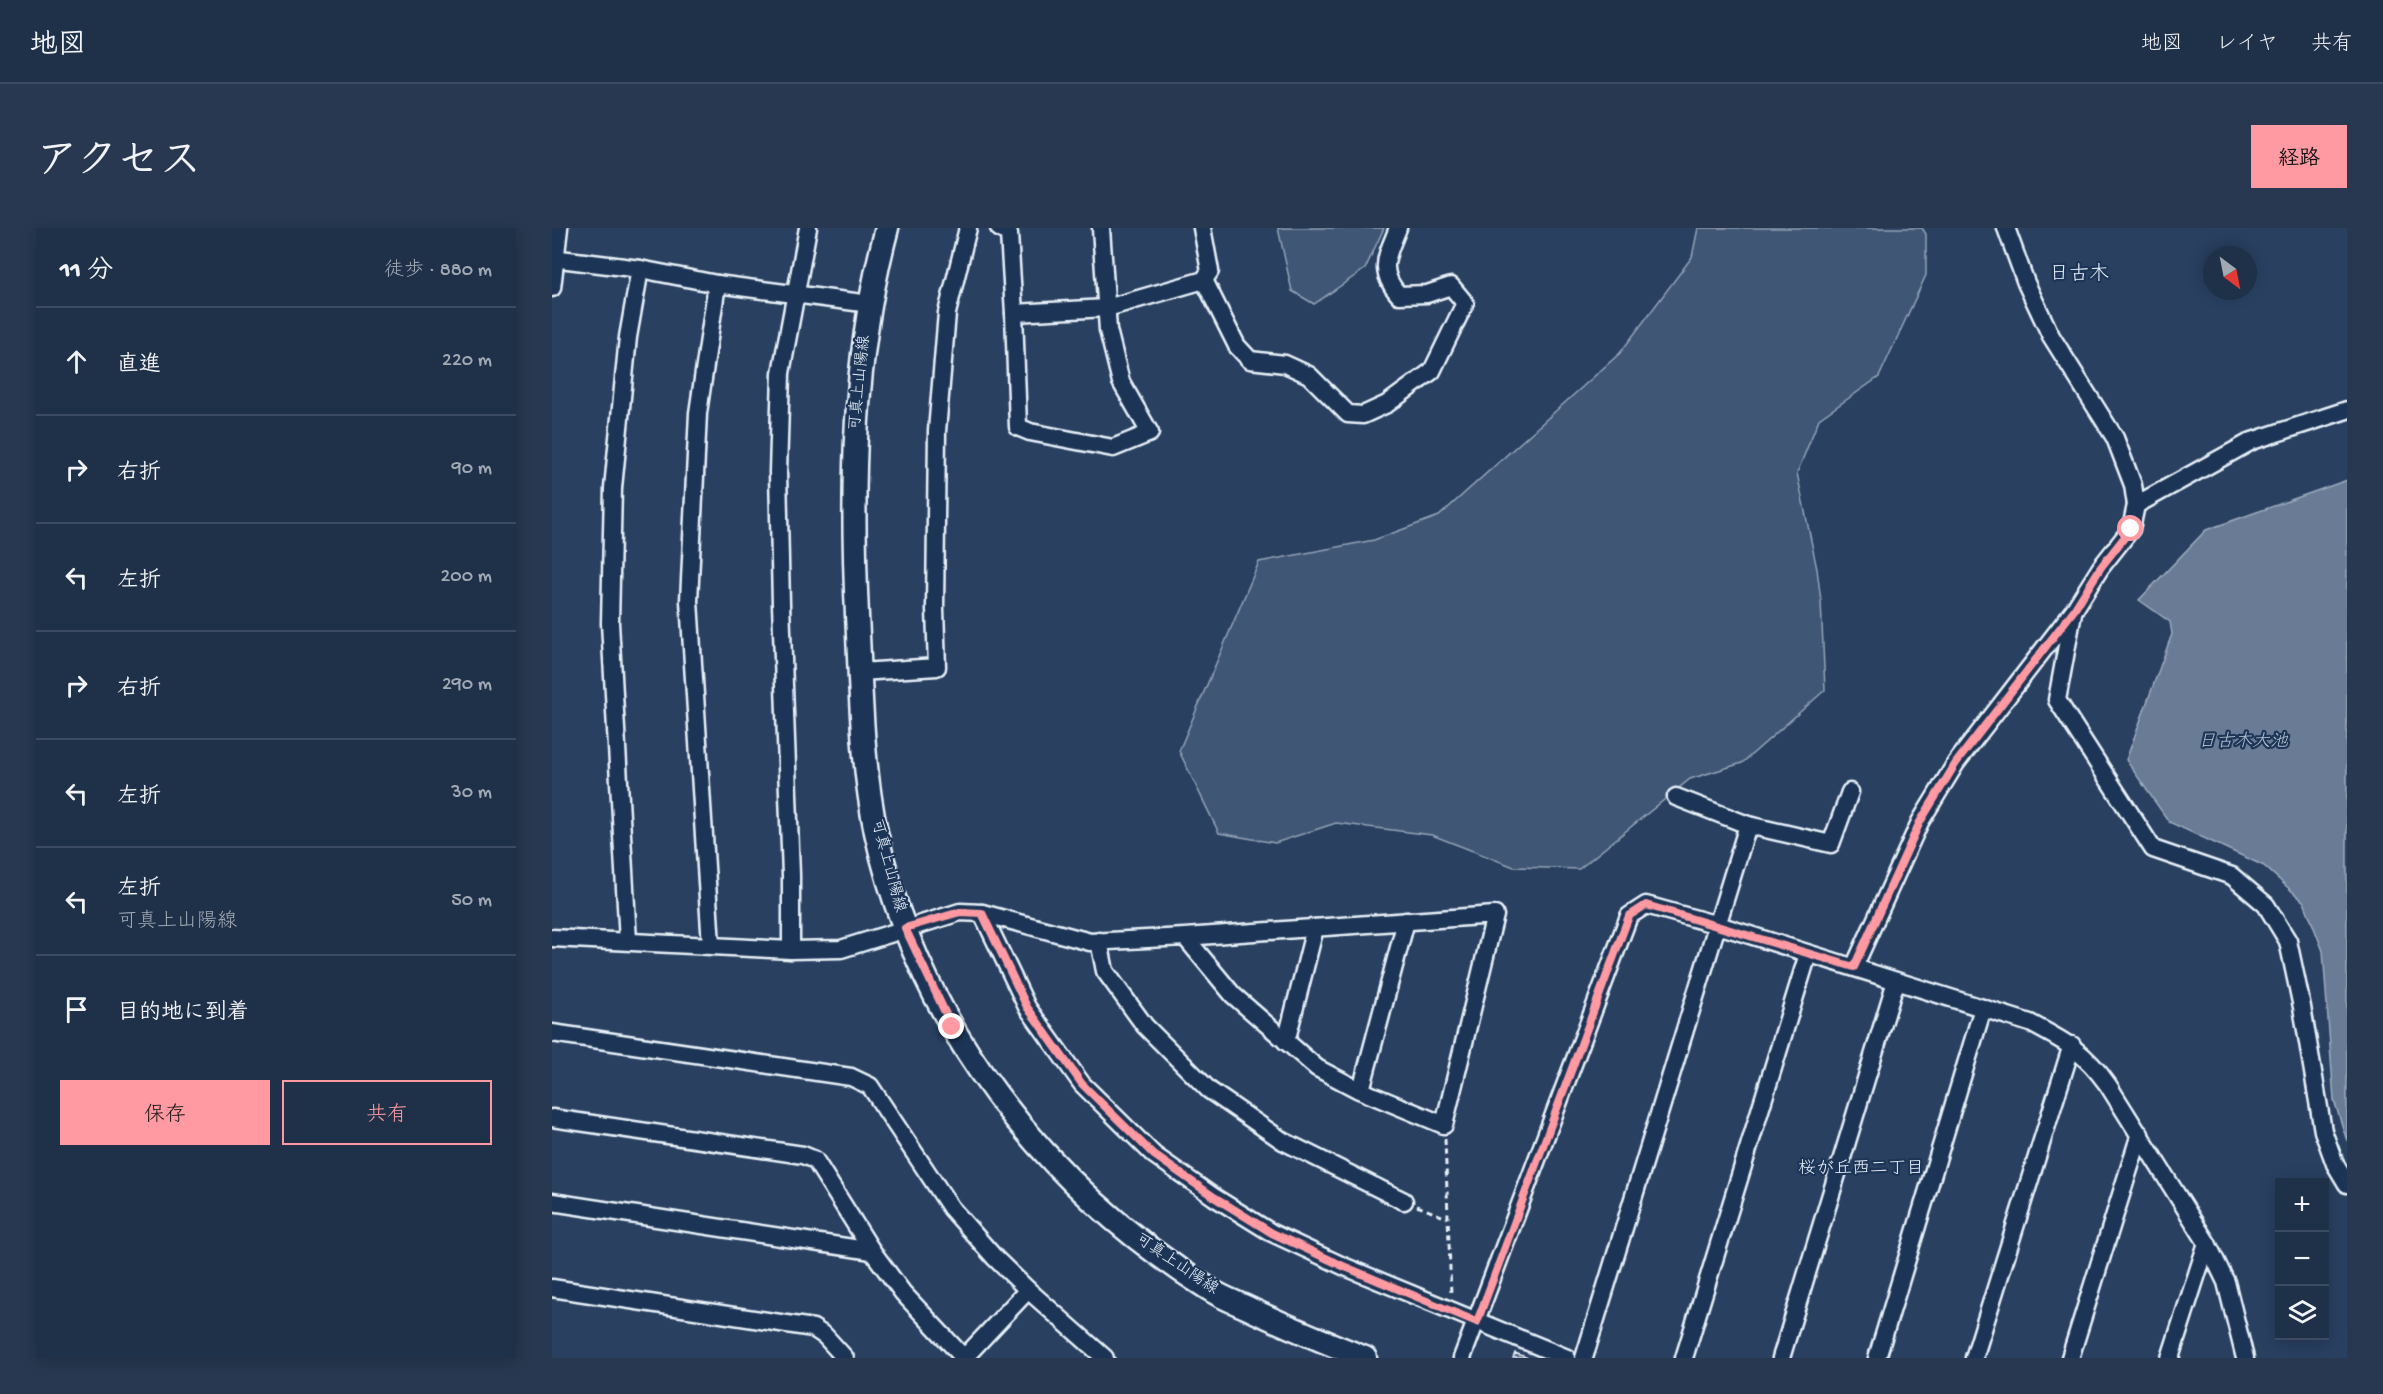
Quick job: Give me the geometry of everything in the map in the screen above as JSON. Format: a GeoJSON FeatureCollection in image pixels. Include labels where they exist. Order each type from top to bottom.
{"type":"FeatureCollection","features":[{"type":"Feature","properties":{"kind":"main road","name":"可真上山陽線"},"geometry":{"type":"LineString","coordinates":[[887,228],[870,304],[857,404],[854,538],[861,724],[867,779],[876,832],[905,928],[952,1027],[975,1067],[1037,1146],[1084,1195],[1130,1235],[1212,1291],[1294,1329],[1365,1358]]}},
{"type":"Feature","properties":{"kind":"street"},"geometry":{"type":"LineString","coordinates":[[552,288],[559,228]]}},
{"type":"Feature","properties":{"kind":"street"},"geometry":{"type":"LineString","coordinates":[[791,950],[791,875],[778,472],[782,373],[794,294],[808,228]]}},
{"type":"Feature","properties":{"kind":"street"},"geometry":{"type":"LineString","coordinates":[[860,672],[937,667],[935,609],[937,431],[947,313],[968,228]]}},
{"type":"Feature","properties":{"kind":"street"},"geometry":{"type":"LineString","coordinates":[[999,228],[1009,234],[1018,427],[1030,432],[1113,448],[1150,433],[1122,382],[1108,330],[1101,228]]}},
{"type":"Feature","properties":{"kind":"street"},"geometry":{"type":"LineString","coordinates":[[1014,313],[1107,308],[1204,280],[1210,271],[1202,228]]}},
{"type":"Feature","properties":{"kind":"street"},"geometry":{"type":"LineString","coordinates":[[1204,280],[1237,346],[1250,360],[1285,364],[1308,375],[1348,414],[1363,415],[1387,404],[1432,370],[1465,303],[1451,286],[1426,294],[1399,295],[1388,282],[1384,264],[1398,228]]}},
{"type":"Feature","properties":{"kind":"street"},"geometry":{"type":"LineString","coordinates":[[1854,967],[1920,822],[1956,763],[2074,610],[2101,567],[2131,529],[2136,505],[2133,485],[2115,438],[2051,336],[2026,283],[2006,228]]}},
{"type":"Feature","properties":{"kind":"street"},"geometry":{"type":"LineString","coordinates":[[555,258],[640,269],[717,284],[870,304]]}},
{"type":"Feature","properties":{"kind":"street"},"geometry":{"type":"LineString","coordinates":[[628,941],[610,623],[613,488],[628,337],[640,269]]}},
{"type":"Feature","properties":{"kind":"street"},"geometry":{"type":"LineString","coordinates":[[711,945],[689,601],[698,413],[717,284]]}},
{"type":"Feature","properties":{"kind":"street"},"geometry":{"type":"LineString","coordinates":[[2136,505],[2252,441],[2347,410]]}},
{"type":"Feature","properties":{"kind":"street"},"geometry":{"type":"LineString","coordinates":[[2074,610],[2057,700],[2153,849],[2232,876],[2265,905],[2288,941],[2302,1007],[2323,1131],[2335,1164],[2347,1184]]}},
{"type":"Feature","properties":{"kind":"street"},"geometry":{"type":"LineString","coordinates":[[1676,797],[1748,825],[1831,844],[1850,792]]}},
{"type":"Feature","properties":{"kind":"street"},"geometry":{"type":"LineString","coordinates":[[1584,1358],[1748,825]]}},
{"type":"Feature","properties":{"kind":"street"},"geometry":{"type":"LineString","coordinates":[[1462,1358],[1629,916],[1646,905],[1718,925],[2030,1023],[2072,1044],[2093,1064],[2140,1134],[2207,1243],[2226,1282],[2245,1358]]}},
{"type":"Feature","properties":{"kind":"street"},"geometry":{"type":"LineString","coordinates":[[552,938],[791,950],[841,949],[960,912],[982,913],[1090,942],[1495,915],[1444,1125],[1361,1090],[1317,1068],[1233,995],[1185,937]]}},
{"type":"Feature","properties":{"kind":"street"},"geometry":{"type":"LineString","coordinates":[[982,913],[1027,1007],[1082,1084],[1154,1155],[1214,1197],[1272,1233],[1343,1266],[1567,1358]]}},
{"type":"Feature","properties":{"kind":"street"},"geometry":{"type":"LineString","coordinates":[[1361,1090],[1406,921]]}},
{"type":"Feature","properties":{"kind":"street"},"geometry":{"type":"LineString","coordinates":[[1286,1042],[1315,928]]}},
{"type":"Feature","properties":{"kind":"street"},"geometry":{"type":"LineString","coordinates":[[1099,941],[1105,971],[1145,1026],[1209,1090],[1283,1141],[1404,1201]]}},
{"type":"Feature","properties":{"kind":"street"},"geometry":{"type":"LineString","coordinates":[[1684,1358],[1808,954]]}},
{"type":"Feature","properties":{"kind":"street"},"geometry":{"type":"LineString","coordinates":[[1781,1358],[1896,981]]}},
{"type":"Feature","properties":{"kind":"street"},"geometry":{"type":"LineString","coordinates":[[1877,1358],[1983,1008]]}},
{"type":"Feature","properties":{"kind":"street"},"geometry":{"type":"LineString","coordinates":[[552,1033],[851,1077],[870,1086],[951,1208],[995,1258],[1105,1358]]}},
{"type":"Feature","properties":{"kind":"street"},"geometry":{"type":"LineString","coordinates":[[1974,1358],[2072,1044]]}},
{"type":"Feature","properties":{"kind":"street"},"geometry":{"type":"LineString","coordinates":[[552,1118],[815,1160],[872,1251],[903,1293],[964,1358],[1028,1290]]}},
{"type":"Feature","properties":{"kind":"street"},"geometry":{"type":"LineString","coordinates":[[2070,1358],[2140,1134]]}},
{"type":"Feature","properties":{"kind":"street"},"geometry":{"type":"LineString","coordinates":[[552,1202],[872,1251]]}},
{"type":"Feature","properties":{"kind":"street"},"geometry":{"type":"LineString","coordinates":[[2170,1358],[2207,1243]]}},
{"type":"Feature","properties":{"kind":"street"},"geometry":{"type":"LineString","coordinates":[[552,1288],[813,1328],[825,1335],[845,1358]]}},
{"type":"Feature","properties":{"kind":"path"},"geometry":{"type":"LineString","coordinates":[[1444,1125],[1451,1310]]}},
{"type":"Feature","properties":{"kind":"path"},"geometry":{"type":"LineString","coordinates":[[1404,1201],[1447,1218]]}},
{"type":"Feature","properties":{"kind":"shaded area"},"geometry":{"type":"Polygon","coordinates":[[[1278,228],[1384,228],[1365,269],[1314,304],[1292,291],[1278,228]]]}},
{"type":"Feature","properties":{"kind":"shaded area"},"geometry":{"type":"Polygon","coordinates":[[[1698,228],[1922,228],[1926,234],[1926,275],[1879,377],[1819,419],[1797,473],[1817,569],[1821,601],[1825,690],[1742,763],[1690,779],[1579,869],[1514,867],[1432,835],[1336,823],[1275,843],[1219,833],[1179,751],[1259,562],[1374,540],[1439,516],[1620,353],[1692,257],[1698,228]]]}},
{"type":"Feature","properties":{"kind":"water","name":"日古木大池"},"geometry":{"type":"Polygon","coordinates":[[[2347,480],[2347,1141],[2334,1100],[2323,951],[2304,902],[2264,866],[2169,822],[2126,760],[2172,634],[2170,622],[2139,600],[2206,530],[2347,480]]]}},
{"type":"Feature","properties":{"kind":"building"},"geometry":{"type":"Polygon","coordinates":[[[1515,1353],[1528,1358],[1513,1358],[1515,1353]]]}},
{"type":"Feature","properties":{"kind":"district","name":"日古木"},"geometry":{"type":"Point","coordinates":[2079,275]}},
{"type":"Feature","properties":{"kind":"district","name":"桜が丘西二丁目"},"geometry":{"type":"Point","coordinates":[1861,1169]}},
{"type":"Feature","properties":{"kind":"route"},"geometry":{"type":"LineString","coordinates":[[952,1027],[905,928],[960,912],[982,913],[1027,1007],[1082,1084],[1154,1155],[1214,1197],[1272,1233],[1343,1266],[1477,1322],[1629,916],[1646,905],[1854,967],[1920,822],[1956,763],[2074,610],[2101,567],[2131,529]]}}]}
